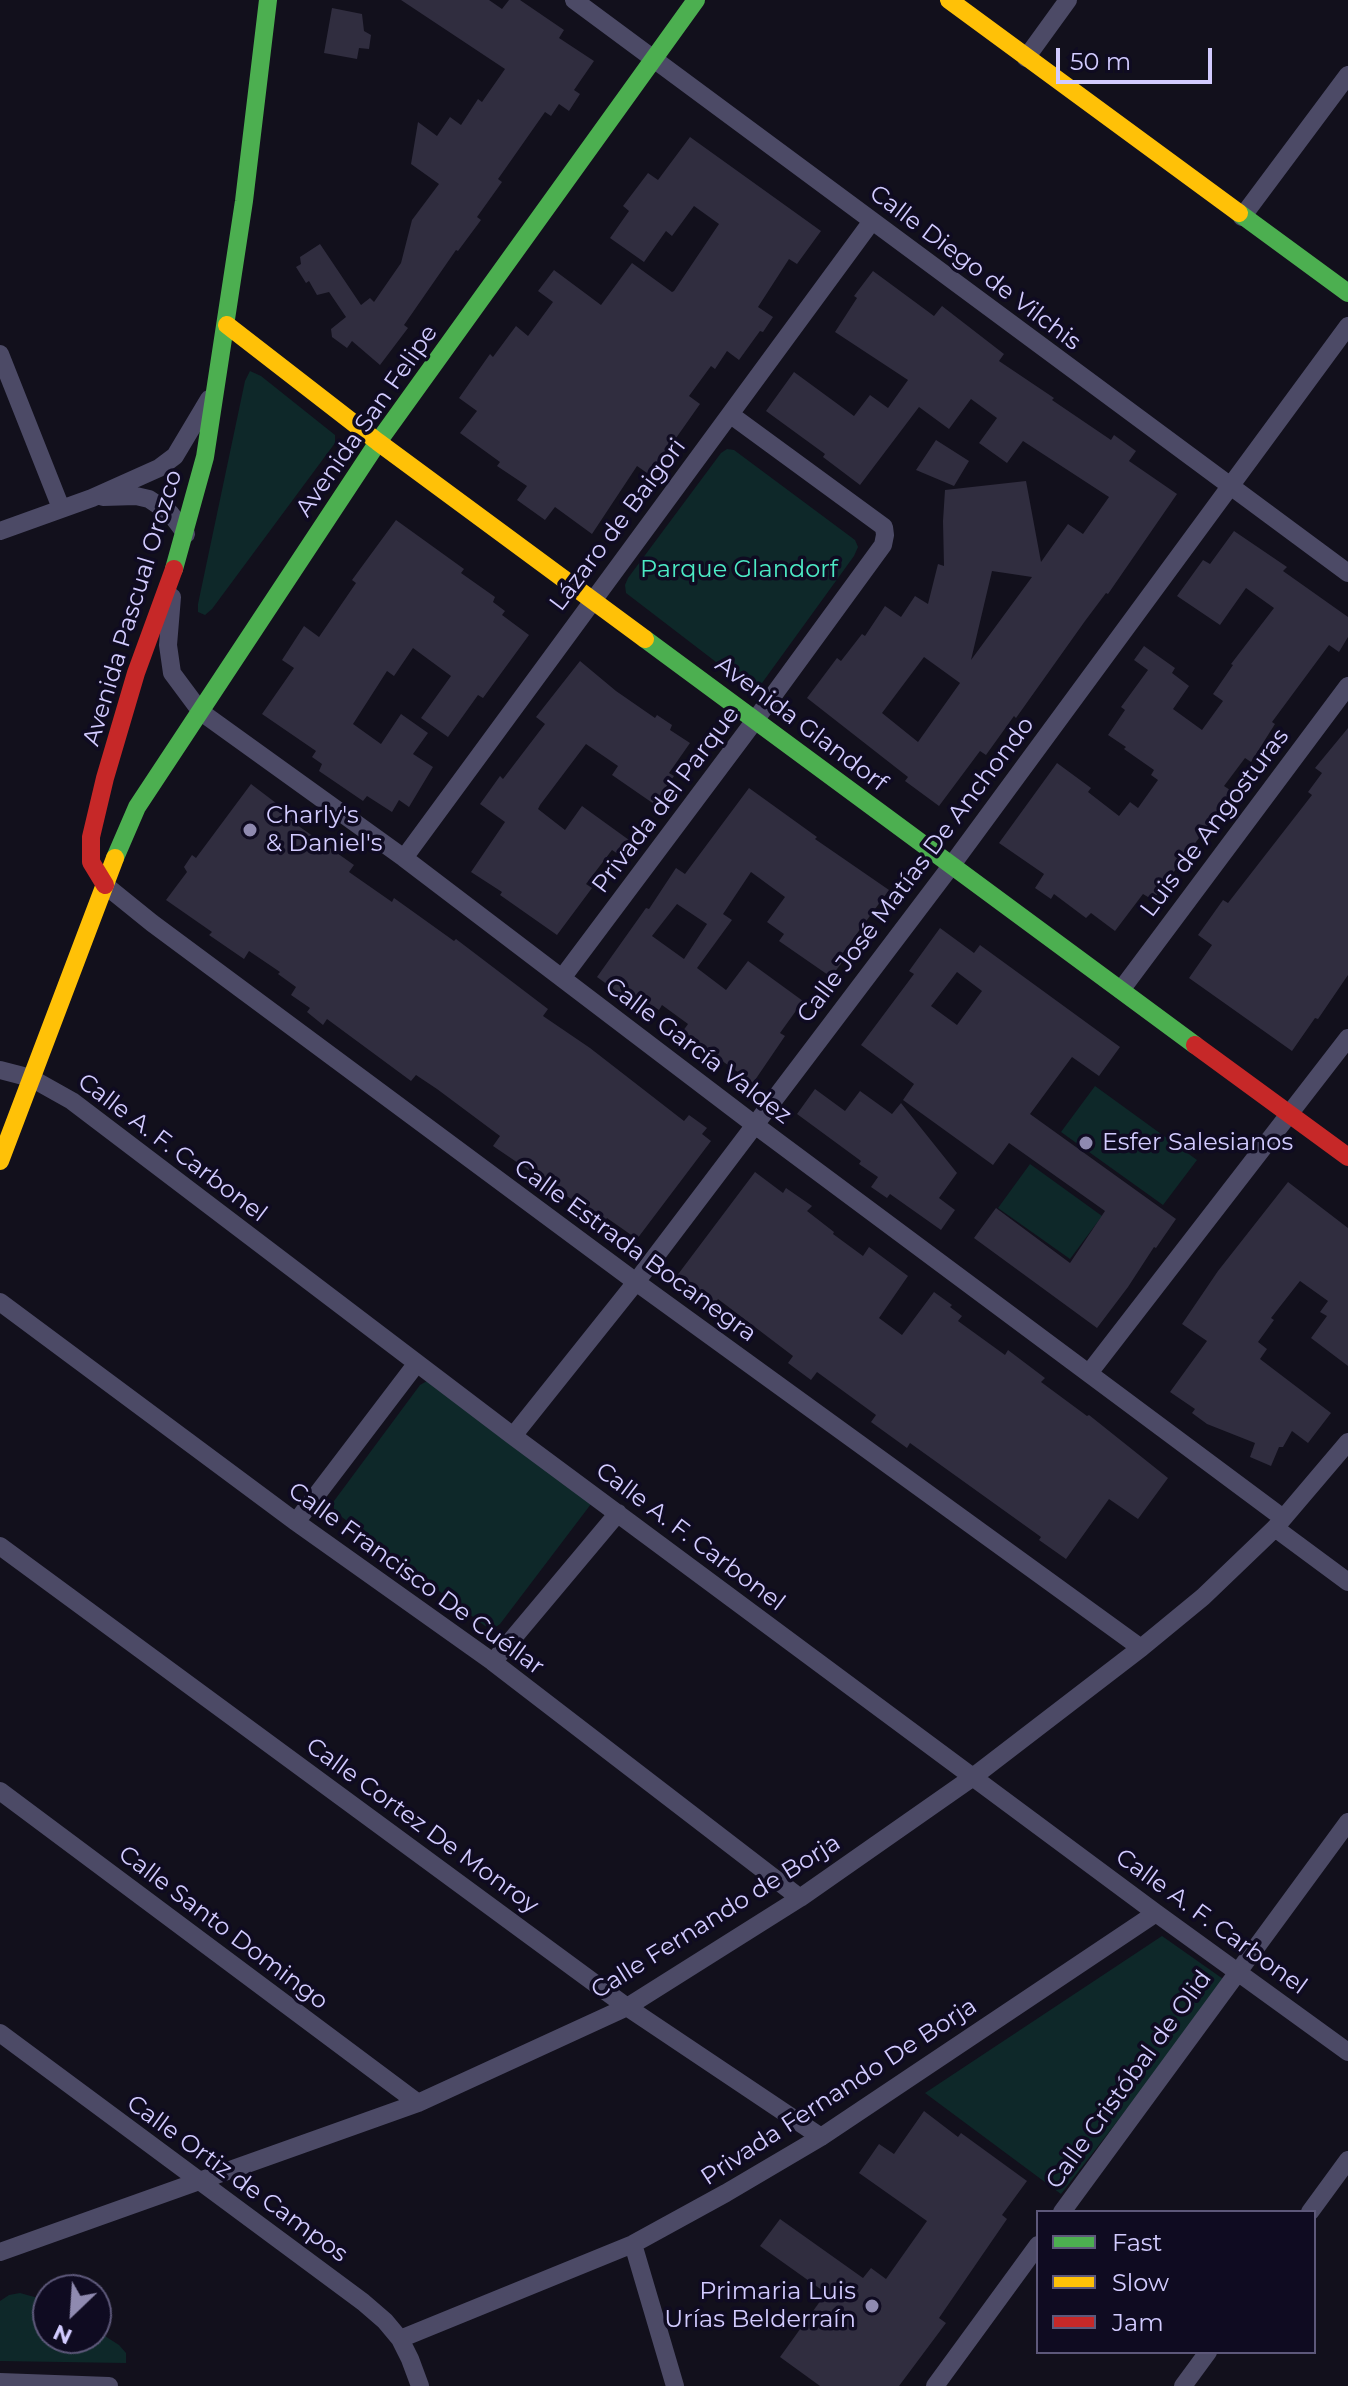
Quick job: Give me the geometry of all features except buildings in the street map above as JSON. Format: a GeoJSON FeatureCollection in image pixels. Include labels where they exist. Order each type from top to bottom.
{"type":"FeatureCollection","features":[{"type":"Feature","properties":{"kind":"main road","name":"Avenida Pascual Orozco"},"geometry":{"type":"LineString","coordinates":[[105,885],[91,862],[91,837],[136,673],[186,534],[205,457],[227,325],[262,69],[268,0]]}},
{"type":"Feature","properties":{"kind":"main road","name":"Avenida San Felipe"},"geometry":{"type":"LineString","coordinates":[[105,885],[137,807],[378,442],[696,0]]}},
{"type":"Feature","properties":{"kind":"main road"},"geometry":{"type":"LineString","coordinates":[[949,0],[1348,293]]}},
{"type":"Feature","properties":{"kind":"main road","name":"Avenida Glandorf"},"geometry":{"type":"LineString","coordinates":[[227,325],[378,442],[1348,1157]]}},
{"type":"Feature","properties":{"kind":"main road"},"geometry":{"type":"LineString","coordinates":[[0,1161],[105,885]]}},
{"type":"Feature","properties":{"kind":"street","name":"Calle Diego de Vilchis"},"geometry":{"type":"LineString","coordinates":[[574,0],[1348,573]]}},
{"type":"Feature","properties":{"kind":"street"},"geometry":{"type":"LineString","coordinates":[[1026,58],[1068,0]]}},
{"type":"Feature","properties":{"kind":"street"},"geometry":{"type":"LineString","coordinates":[[1242,217],[1341,99],[1348,75]]}},
{"type":"Feature","properties":{"kind":"street","name":"Lázaro de Baigori"},"geometry":{"type":"LineString","coordinates":[[404,858],[872,221]]}},
{"type":"Feature","properties":{"kind":"street","name":"Calle José Matías De Anchondo"},"geometry":{"type":"LineString","coordinates":[[513,1436],[636,1282],[951,866],[1348,326]]}},
{"type":"Feature","properties":{"kind":"street"},"geometry":{"type":"LineString","coordinates":[[0,354],[61,508]]}},
{"type":"Feature","properties":{"kind":"street"},"geometry":{"type":"LineString","coordinates":[[0,531],[92,498],[159,468],[175,456],[217,385]]}},
{"type":"Feature","properties":{"kind":"street","name":"Privada del Parque"},"geometry":{"type":"LineString","coordinates":[[562,978],[883,545],[884,527],[731,415]]}},
{"type":"Feature","properties":{"kind":"street"},"geometry":{"type":"LineString","coordinates":[[92,498],[118,496],[149,499],[170,513],[186,534]]}},
{"type":"Feature","properties":{"kind":"street","name":"Calle García Valdez"},"geometry":{"type":"LineString","coordinates":[[173,574],[169,658],[172,673],[201,712],[404,858],[755,1125],[1089,1373],[1279,1523],[1348,1582]]}},
{"type":"Feature","properties":{"kind":"street","name":"Luis de Angosturas"},"geometry":{"type":"LineString","coordinates":[[1121,990],[1348,686]]}},
{"type":"Feature","properties":{"kind":"street","name":"Calle Estrada Bocanegra"},"geometry":{"type":"LineString","coordinates":[[105,885],[636,1282],[1141,1648]]}},
{"type":"Feature","properties":{"kind":"street"},"geometry":{"type":"LineString","coordinates":[[1089,1373],[1348,1038]]}},
{"type":"Feature","properties":{"kind":"street","name":"Calle A. F. Carbonel"},"geometry":{"type":"LineString","coordinates":[[0,1070],[31,1078],[72,1101],[513,1436],[1348,2052]]}},
{"type":"Feature","properties":{"kind":"street","name":"Calle Francisco De Cuéllar"},"geometry":{"type":"LineString","coordinates":[[0,1302],[296,1522],[493,1662],[800,1898]]}},
{"type":"Feature","properties":{"kind":"street"},"geometry":{"type":"LineString","coordinates":[[296,1522],[417,1363]]}},
{"type":"Feature","properties":{"kind":"street","name":"Calle Fernando de Borja"},"geometry":{"type":"LineString","coordinates":[[0,2252],[418,2103],[627,2007],[800,1898],[973,1777],[1141,1648],[1203,1597],[1279,1523],[1348,1442]]}},
{"type":"Feature","properties":{"kind":"street"},"geometry":{"type":"LineString","coordinates":[[493,1662],[618,1513]]}},
{"type":"Feature","properties":{"kind":"street","name":"Calle Cortez De Monroy"},"geometry":{"type":"LineString","coordinates":[[0,1546],[627,2007],[821,2137]]}},
{"type":"Feature","properties":{"kind":"street","name":"Calle Santo Domingo"},"geometry":{"type":"LineString","coordinates":[[0,1791],[418,2103]]}},
{"type":"Feature","properties":{"kind":"street","name":"Calle Cristóbal de Olid"},"geometry":{"type":"LineString","coordinates":[[1063,2210],[1348,1822]]}},
{"type":"Feature","properties":{"kind":"street","name":"Privada Fernando De Borja"},"geometry":{"type":"LineString","coordinates":[[400,2339],[633,2244],[747,2181],[821,2137],[1156,1913]]}},
{"type":"Feature","properties":{"kind":"street","name":"Calle Ortiz de Campos"},"geometry":{"type":"LineString","coordinates":[[0,2033],[363,2302],[400,2339],[420,2386]]}},
{"type":"Feature","properties":{"kind":"street"},"geometry":{"type":"LineString","coordinates":[[1311,2210],[1348,2160]]}},
{"type":"Feature","properties":{"kind":"street"},"geometry":{"type":"LineString","coordinates":[[633,2244],[675,2386]]}},
{"type":"Feature","properties":{"kind":"street"},"geometry":{"type":"LineString","coordinates":[[935,2386],[1036,2248]]}},
{"type":"Feature","properties":{"kind":"street"},"geometry":{"type":"LineString","coordinates":[[1183,2386],[1207,2354]]}},
{"type":"Feature","properties":{"kind":"street"},"geometry":{"type":"LineString","coordinates":[[0,2382],[109,2386]]}},
{"type":"Feature","properties":{"kind":"green space"},"geometry":{"type":"Polygon","coordinates":[[[250,371],[261,376],[335,435],[335,443],[205,615],[198,612],[198,604],[245,381],[250,371]]]}},
{"type":"Feature","properties":{"kind":"green space","name":"Parque Glandorf"},"geometry":{"type":"Polygon","coordinates":[[[727,449],[734,450],[855,540],[858,547],[762,683],[755,686],[746,685],[626,593],[625,585],[727,449]]]}},
{"type":"Feature","properties":{"kind":"green space"},"geometry":{"type":"Polygon","coordinates":[[[1095,1086],[1197,1160],[1163,1205],[1061,1132],[1095,1086]]]}},
{"type":"Feature","properties":{"kind":"green space"},"geometry":{"type":"Polygon","coordinates":[[[1030,1164],[1102,1216],[1070,1259],[998,1208],[1030,1164]]]}},
{"type":"Feature","properties":{"kind":"green space"},"geometry":{"type":"Polygon","coordinates":[[[427,1381],[591,1504],[500,1624],[493,1629],[334,1511],[334,1501],[420,1385],[427,1381]]]}},
{"type":"Feature","properties":{"kind":"green space"},"geometry":{"type":"Polygon","coordinates":[[[1162,1936],[1226,1981],[1061,2194],[925,2093],[1162,1936]]]}},
{"type":"Feature","properties":{"kind":"green space"},"geometry":{"type":"Polygon","coordinates":[[[20,2293],[32,2296],[32,2354],[112,2354],[112,2341],[126,2353],[126,2363],[0,2361],[0,2301],[20,2293]]]}},
{"type":"Feature","properties":{"kind":"traffic: fast"},"geometry":{"type":"LineString","coordinates":[[174,569],[205,457],[244,201],[268,0]]}},
{"type":"Feature","properties":{"kind":"traffic: fast"},"geometry":{"type":"LineString","coordinates":[[115,858],[137,807],[378,442],[696,0]]}},
{"type":"Feature","properties":{"kind":"traffic: fast"},"geometry":{"type":"LineString","coordinates":[[1239,213],[1348,293]]}},
{"type":"Feature","properties":{"kind":"traffic: fast"},"geometry":{"type":"LineString","coordinates":[[645,639],[1195,1045]]}},
{"type":"Feature","properties":{"kind":"traffic: slow"},"geometry":{"type":"LineString","coordinates":[[949,0],[1239,213]]}},
{"type":"Feature","properties":{"kind":"traffic: slow"},"geometry":{"type":"LineString","coordinates":[[227,325],[378,442],[645,639]]}},
{"type":"Feature","properties":{"kind":"traffic: slow"},"geometry":{"type":"LineString","coordinates":[[0,1161],[115,858]]}},
{"type":"Feature","properties":{"kind":"traffic: jam"},"geometry":{"type":"LineString","coordinates":[[105,885],[91,862],[91,837],[136,673],[174,569]]}},
{"type":"Feature","properties":{"kind":"traffic: jam"},"geometry":{"type":"LineString","coordinates":[[1195,1045],[1348,1157]]}},
{"type":"Feature","properties":{"kind":"place","name":"Charly's & Daniel's"},"geometry":{"type":"Point","coordinates":[250,830]}},
{"type":"Feature","properties":{"kind":"place","name":"Esfer Salesianos"},"geometry":{"type":"Point","coordinates":[1086,1143]}},
{"type":"Feature","properties":{"kind":"place","name":"Primaria Luis Urías Belderraín"},"geometry":{"type":"Point","coordinates":[872,2306]}}]}
